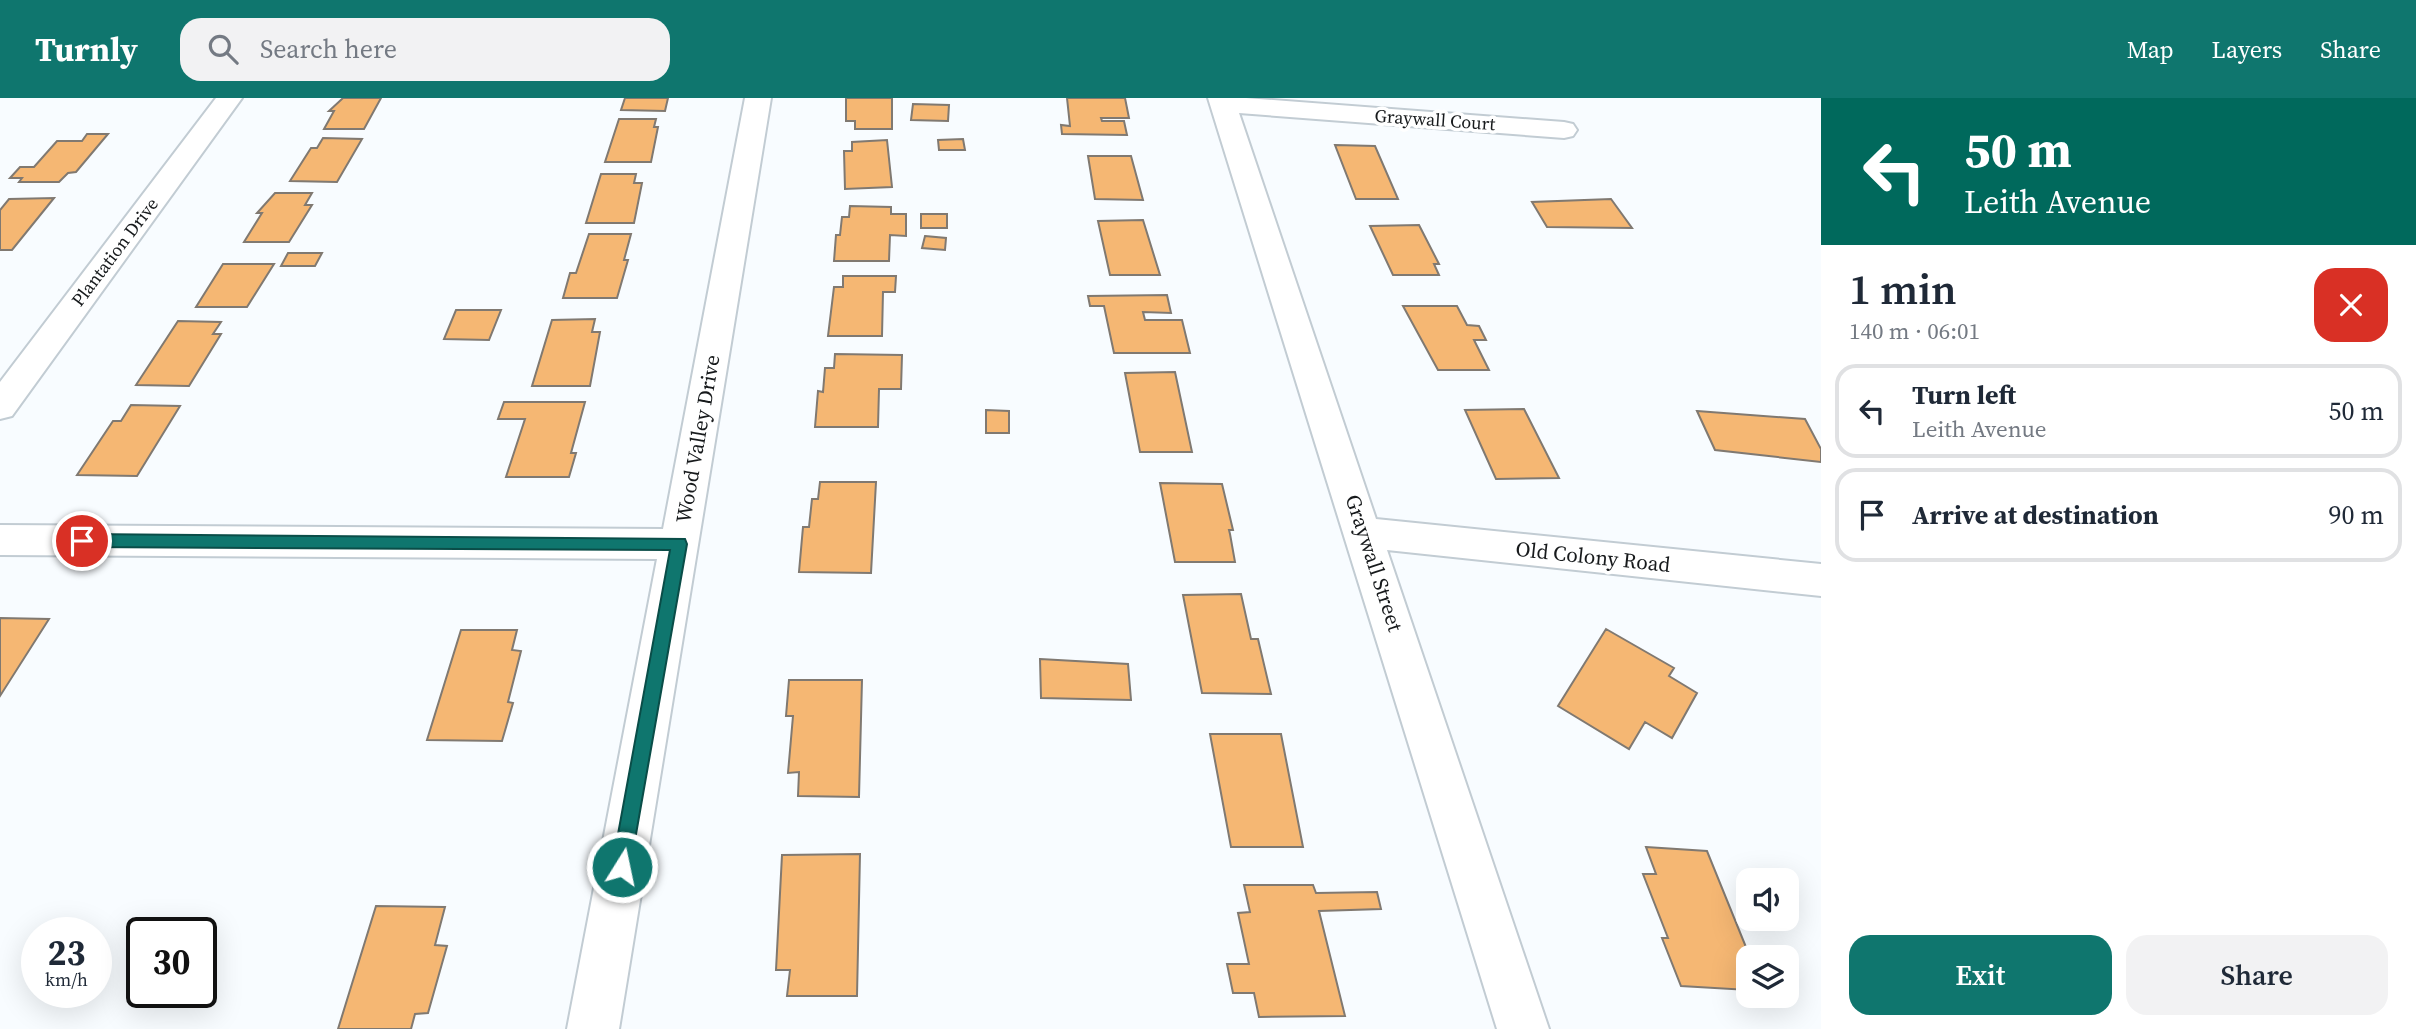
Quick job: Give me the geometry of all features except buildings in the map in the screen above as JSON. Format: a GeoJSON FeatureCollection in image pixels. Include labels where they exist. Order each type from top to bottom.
{"type":"FeatureCollection","features":[{"type":"Feature","properties":{"kind":"street","name":"Plantation Drive"},"geometry":{"type":"LineString","coordinates":[[0,407],[229,98]]}},
{"type":"Feature","properties":{"kind":"street","name":"Wood Valley Drive"},"geometry":{"type":"LineString","coordinates":[[593,1029],[758,98]]}},
{"type":"Feature","properties":{"kind":"street","name":"Graywall Court"},"geometry":{"type":"LineString","coordinates":[[1222,101],[1564,130]]}},
{"type":"Feature","properties":{"kind":"street","name":"Graywall Street"},"geometry":{"type":"LineString","coordinates":[[1222,101],[1523,1029]]}},
{"type":"Feature","properties":{"kind":"street","name":"Old Colony Road"},"geometry":{"type":"LineString","coordinates":[[1364,533],[1821,580]]}},
{"type":"Feature","properties":{"kind":"street"},"geometry":{"type":"LineString","coordinates":[[0,540],[679,544]]}},
{"type":"Feature","properties":{"kind":"route"},"geometry":{"type":"LineString","coordinates":[[82,541],[679,544],[622,867]]}}]}
